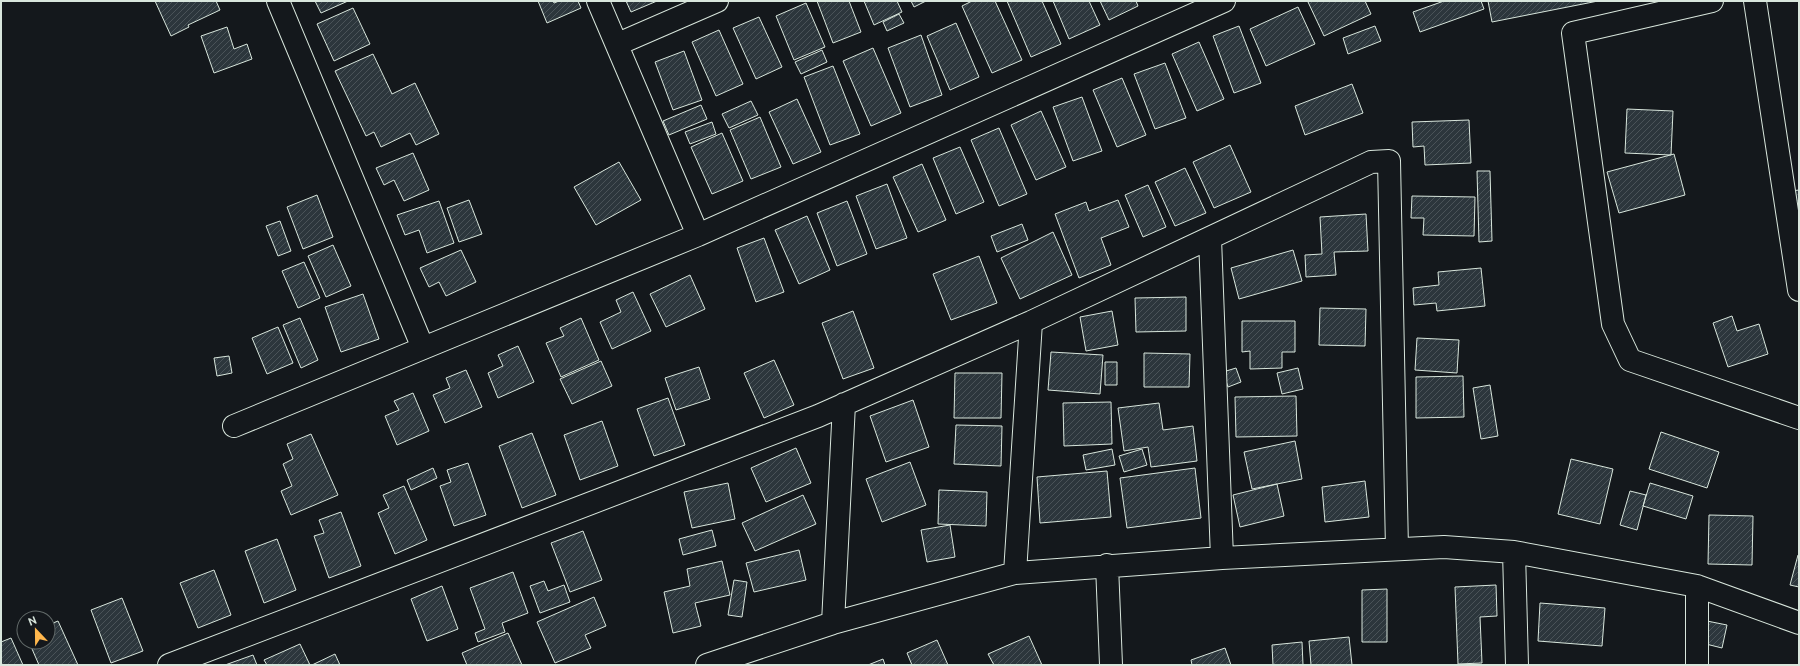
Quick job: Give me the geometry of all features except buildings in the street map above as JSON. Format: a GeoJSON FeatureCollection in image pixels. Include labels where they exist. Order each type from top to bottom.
{"type":"FeatureCollection","features":[{"type":"Feature","properties":{"kind":"street"},"geometry":{"type":"LineString","coordinates":[[278,1],[423,348]]}},
{"type":"Feature","properties":{"kind":"street"},"geometry":{"type":"LineString","coordinates":[[598,1],[618,44],[698,235]]}},
{"type":"Feature","properties":{"kind":"street"},"geometry":{"type":"LineString","coordinates":[[618,44],[717,1]]}},
{"type":"Feature","properties":{"kind":"street"},"geometry":{"type":"LineString","coordinates":[[234,426],[698,235],[1224,1]]}},
{"type":"Feature","properties":{"kind":"street"},"geometry":{"type":"LineString","coordinates":[[1712,1],[1573,33],[1613,324],[1630,360],[1799,418]]}},
{"type":"Feature","properties":{"kind":"street"},"geometry":{"type":"LineString","coordinates":[[1755,1],[1799,290]]}},
{"type":"Feature","properties":{"kind":"street"},"geometry":{"type":"LineString","coordinates":[[169,665],[810,419],[1031,322],[1371,162],[1389,162],[1397,549]]}},
{"type":"Feature","properties":{"kind":"street"},"geometry":{"type":"LineString","coordinates":[[1210,238],[1222,558]]}},
{"type":"Feature","properties":{"kind":"street"},"geometry":{"type":"LineString","coordinates":[[1016,573],[1031,322]]}},
{"type":"Feature","properties":{"kind":"street"},"geometry":{"type":"LineString","coordinates":[[833,624],[844,404]]}},
{"type":"Feature","properties":{"kind":"street"},"geometry":{"type":"LineString","coordinates":[[706,665],[833,624],[1016,573],[1222,558],[1444,547],[1514,552],[1697,586],[1799,623]]}},
{"type":"Feature","properties":{"kind":"street"},"geometry":{"type":"LineString","coordinates":[[1514,552],[1517,665]]}},
{"type":"Feature","properties":{"kind":"street"},"geometry":{"type":"LineString","coordinates":[[1108,566],[1111,665]]}},
{"type":"Feature","properties":{"kind":"street"},"geometry":{"type":"LineString","coordinates":[[1697,586],[1697,665]]}}]}
